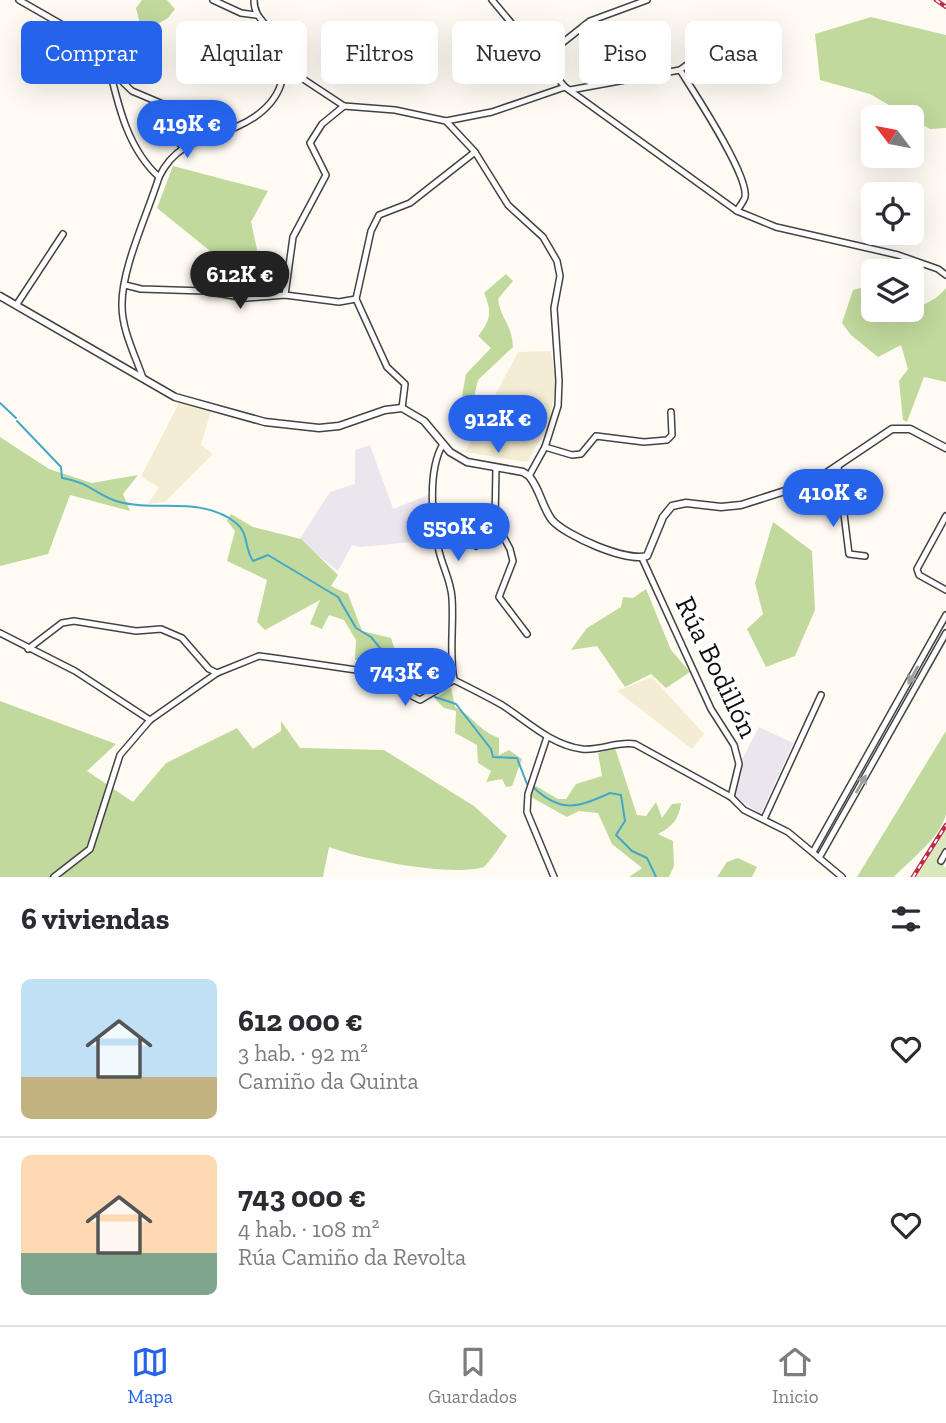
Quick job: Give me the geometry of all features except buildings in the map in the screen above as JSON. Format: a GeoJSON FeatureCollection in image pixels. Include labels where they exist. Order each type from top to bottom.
{"type":"FeatureCollection","features":[{"type":"Feature","properties":{"kind":"street"},"geometry":{"type":"LineString","coordinates":[[19,0],[56,21]]}},
{"type":"Feature","properties":{"kind":"street"},"geometry":{"type":"LineString","coordinates":[[213,0],[241,13],[256,15]]}},
{"type":"Feature","properties":{"kind":"street"},"geometry":{"type":"LineString","coordinates":[[254,0],[256,15],[261,21]]}},
{"type":"Feature","properties":{"kind":"street"},"geometry":{"type":"LineString","coordinates":[[492,0],[510,21]]}},
{"type":"Feature","properties":{"kind":"street"},"geometry":{"type":"LineString","coordinates":[[565,40],[590,20],[647,0]]}},
{"type":"Feature","properties":{"kind":"street"},"geometry":{"type":"LineString","coordinates":[[307,82],[344,106],[395,110],[446,121],[492,112],[567,89],[680,70],[685,66]]}},
{"type":"Feature","properties":{"kind":"street"},"geometry":{"type":"LineString","coordinates":[[680,70],[718,131],[744,185],[745,197],[737,211]]}},
{"type":"Feature","properties":{"kind":"street"},"geometry":{"type":"LineString","coordinates":[[114,84],[138,154],[159,177]]}},
{"type":"Feature","properties":{"kind":"street"},"geometry":{"type":"LineString","coordinates":[[125,84],[132,91],[165,105],[159,122],[182,146]]}},
{"type":"Feature","properties":{"kind":"street"},"geometry":{"type":"LineString","coordinates":[[144,381],[126,330],[122,305],[125,285],[159,177],[165,164],[182,146],[245,124],[262,111],[280,84]]}},
{"type":"Feature","properties":{"kind":"street"},"geometry":{"type":"LineString","coordinates":[[563,84],[737,211],[776,227],[898,255],[938,269],[946,275]]}},
{"type":"Feature","properties":{"kind":"street"},"geometry":{"type":"LineString","coordinates":[[285,295],[293,237],[326,175],[310,143],[323,124],[344,106]]}},
{"type":"Feature","properties":{"kind":"street"},"geometry":{"type":"LineString","coordinates":[[163,111],[182,122]]}},
{"type":"Feature","properties":{"kind":"street"},"geometry":{"type":"LineString","coordinates":[[446,121],[475,152],[508,205],[543,237],[559,268],[554,308],[558,407],[545,447],[529,477]]}},
{"type":"Feature","properties":{"kind":"street"},"geometry":{"type":"LineString","coordinates":[[402,408],[405,384],[387,367],[356,299],[371,231],[379,215],[410,202],[475,152]]}},
{"type":"Feature","properties":{"kind":"street"},"geometry":{"type":"LineString","coordinates":[[17,304],[64,234]]}},
{"type":"Feature","properties":{"kind":"street"},"geometry":{"type":"LineString","coordinates":[[125,285],[141,289],[205,291],[247,298],[285,295],[339,302],[356,299]]}},
{"type":"Feature","properties":{"kind":"street"},"geometry":{"type":"LineString","coordinates":[[0,296],[175,397],[265,422],[319,428],[339,426],[385,410],[402,408],[424,421],[443,444],[467,462],[523,472],[529,477],[550,517],[559,527],[618,554],[642,558],[647,556],[663,517],[672,506],[686,502],[721,507],[741,505],[813,482],[880,435],[901,427],[911,429],[946,448]]}},
{"type":"Feature","properties":{"kind":"street"},"geometry":{"type":"LineString","coordinates":[[545,447],[572,455],[581,454],[596,436],[644,442],[667,440],[672,436],[671,412]]}},
{"type":"Feature","properties":{"kind":"street"},"geometry":{"type":"LineString","coordinates":[[443,444],[436,455],[432,483],[439,551],[450,578],[450,659],[454,680]]}},
{"type":"Feature","properties":{"kind":"street"},"geometry":{"type":"LineString","coordinates":[[838,466],[849,554],[865,556]]}},
{"type":"Feature","properties":{"kind":"street"},"geometry":{"type":"LineString","coordinates":[[496,468],[495,521],[513,561],[499,597],[527,634]]}},
{"type":"Feature","properties":{"kind":"street"},"geometry":{"type":"LineString","coordinates":[[946,516],[918,569],[919,575],[946,590]]}},
{"type":"Feature","properties":{"kind":"street"},"geometry":{"type":"LineString","coordinates":[[476,546],[495,521]]}},
{"type":"Feature","properties":{"kind":"street","name":"Rúa Bodillón"},"geometry":{"type":"LineString","coordinates":[[642,558],[711,709],[734,745],[739,764],[731,797]]}},
{"type":"Feature","properties":{"kind":"street"},"geometry":{"type":"LineString","coordinates":[[813,852],[946,615]]}},
{"type":"Feature","properties":{"kind":"street"},"geometry":{"type":"LineString","coordinates":[[28,649],[62,623],[74,621],[136,631],[160,629],[182,638],[209,669],[217,673]]}},
{"type":"Feature","properties":{"kind":"street"},"geometry":{"type":"LineString","coordinates":[[0,633],[75,671],[150,720]]}},
{"type":"Feature","properties":{"kind":"street"},"geometry":{"type":"LineString","coordinates":[[819,858],[946,633]]}},
{"type":"Feature","properties":{"kind":"street"},"geometry":{"type":"LineString","coordinates":[[54,877],[90,849],[120,755],[150,720],[217,673],[259,656],[363,671],[420,700],[454,680]]}},
{"type":"Feature","properties":{"kind":"street"},"geometry":{"type":"LineString","coordinates":[[454,680],[501,705],[547,737],[581,749],[635,744],[731,797],[744,810],[788,832],[842,877]]}},
{"type":"Feature","properties":{"kind":"street"},"geometry":{"type":"LineString","coordinates":[[764,819],[821,695]]}},
{"type":"Feature","properties":{"kind":"street"},"geometry":{"type":"LineString","coordinates":[[547,737],[528,794],[527,812],[554,877]]}},
{"type":"Feature","properties":{"kind":"street"},"geometry":{"type":"LineString","coordinates":[[942,861],[946,852]]}},
{"type":"Feature","properties":{"kind":"shaded area"},"geometry":{"type":"Polygon","coordinates":[[[551,351],[556,387],[548,426],[527,462],[465,452],[518,352],[551,351]]]}},
{"type":"Feature","properties":{"kind":"shaded area"},"geometry":{"type":"Polygon","coordinates":[[[180,401],[211,410],[201,445],[213,454],[165,502],[148,504],[159,487],[141,477],[180,401]]]}},
{"type":"Feature","properties":{"kind":"shaded area"},"geometry":{"type":"Polygon","coordinates":[[[370,445],[393,509],[431,494],[433,540],[360,547],[352,545],[338,571],[299,540],[330,492],[355,484],[355,450],[370,445]]]}},
{"type":"Feature","properties":{"kind":"shaded area"},"geometry":{"type":"Polygon","coordinates":[[[652,677],[704,734],[692,749],[617,691],[652,677]]]}},
{"type":"Feature","properties":{"kind":"shaded area"},"geometry":{"type":"Polygon","coordinates":[[[759,727],[793,743],[761,814],[735,797],[740,763],[759,727]]]}},
{"type":"Feature","properties":{"kind":"green space"},"geometry":{"type":"Polygon","coordinates":[[[142,0],[167,0],[175,9],[162,21],[139,21],[136,8],[142,0]]]}},
{"type":"Feature","properties":{"kind":"green space"},"geometry":{"type":"Polygon","coordinates":[[[871,17],[946,35],[946,128],[930,129],[924,126],[924,105],[889,105],[870,94],[820,80],[815,34],[871,17]]]}},
{"type":"Feature","properties":{"kind":"green space"},"geometry":{"type":"Polygon","coordinates":[[[173,166],[268,191],[251,222],[258,254],[239,302],[214,297],[225,263],[157,208],[173,166]]]}},
{"type":"Feature","properties":{"kind":"green space"},"geometry":{"type":"Polygon","coordinates":[[[506,274],[513,281],[498,299],[511,333],[513,347],[478,380],[474,397],[462,396],[466,374],[491,348],[478,336],[489,315],[484,293],[506,274]]]}},
{"type":"Feature","properties":{"kind":"green space"},"geometry":{"type":"Polygon","coordinates":[[[861,288],[861,322],[924,322],[924,304],[939,296],[946,288],[946,382],[924,377],[907,422],[903,420],[899,381],[908,369],[901,345],[878,357],[851,335],[842,323],[853,290],[861,288]]]}},
{"type":"Feature","properties":{"kind":"green space"},"geometry":{"type":"Polygon","coordinates":[[[0,437],[49,469],[92,483],[138,475],[123,494],[130,511],[70,495],[48,554],[0,566],[0,437]]]}},
{"type":"Feature","properties":{"kind":"green space"},"geometry":{"type":"Polygon","coordinates":[[[231,514],[253,527],[301,539],[338,575],[331,586],[348,594],[362,631],[391,638],[395,651],[411,659],[400,674],[399,686],[387,683],[370,659],[355,660],[356,640],[344,620],[329,615],[322,629],[310,624],[320,600],[265,630],[257,622],[267,580],[227,561],[235,531],[227,521],[231,514]]]}},
{"type":"Feature","properties":{"kind":"green space"},"geometry":{"type":"Polygon","coordinates":[[[773,522],[812,551],[815,610],[795,656],[766,667],[747,629],[763,614],[755,583],[773,522]]]}},
{"type":"Feature","properties":{"kind":"green space"},"geometry":{"type":"Polygon","coordinates":[[[646,589],[671,650],[690,672],[666,688],[651,674],[625,687],[597,646],[571,650],[587,628],[621,607],[623,597],[633,598],[646,589]]]}},
{"type":"Feature","properties":{"kind":"green space"},"geometry":{"type":"Polygon","coordinates":[[[451,687],[455,707],[486,732],[499,738],[499,755],[509,750],[522,759],[512,786],[506,787],[502,779],[486,782],[491,771],[478,763],[477,745],[455,733],[456,711],[444,708],[435,699],[451,687]]]}},
{"type":"Feature","properties":{"kind":"green space"},"geometry":{"type":"Polygon","coordinates":[[[0,701],[116,744],[87,771],[133,802],[166,763],[237,728],[253,749],[281,731],[281,721],[300,748],[384,750],[474,806],[507,836],[484,867],[469,870],[408,866],[329,847],[323,877],[0,877],[0,701]]]}},
{"type":"Feature","properties":{"kind":"green space"},"geometry":{"type":"Polygon","coordinates":[[[946,731],[946,814],[943,823],[924,848],[894,877],[857,877],[946,731]]]}},
{"type":"Feature","properties":{"kind":"green space"},"geometry":{"type":"Polygon","coordinates":[[[615,748],[637,815],[646,816],[656,802],[662,818],[672,804],[681,803],[674,822],[658,834],[673,841],[674,866],[669,877],[629,877],[642,868],[612,844],[598,813],[579,811],[567,817],[531,797],[534,785],[558,799],[566,799],[576,784],[602,776],[598,753],[615,748]]]}},
{"type":"Feature","properties":{"kind":"green space"},"geometry":{"type":"Polygon","coordinates":[[[946,830],[946,846],[938,859],[946,868],[946,877],[916,877],[946,830]]]}},
{"type":"Feature","properties":{"kind":"green space"},"geometry":{"type":"Polygon","coordinates":[[[738,858],[757,867],[752,877],[717,877],[727,862],[738,858]]]}},
{"type":"Feature","properties":{"kind":"waterway"},"geometry":{"type":"LineString","coordinates":[[0,403],[16,418]]}},
{"type":"Feature","properties":{"kind":"waterway"},"geometry":{"type":"LineString","coordinates":[[17,421],[61,467],[62,478],[79,482],[116,501],[147,506],[208,509],[236,523],[243,531],[253,561],[268,555],[338,597],[356,628],[371,637],[385,654],[397,654],[403,663],[415,665],[430,690]]}},
{"type":"Feature","properties":{"kind":"waterway"},"geometry":{"type":"LineString","coordinates":[[435,697],[456,704],[491,749],[493,757],[517,758],[527,784]]}},
{"type":"Feature","properties":{"kind":"waterway"},"geometry":{"type":"LineString","coordinates":[[534,788],[553,802],[571,806],[610,793],[621,795],[625,821],[616,835],[632,851],[647,858],[656,877]]}},
{"type":"Feature","properties":{"kind":"railway"},"geometry":{"type":"LineString","coordinates":[[936,0],[946,7]]}},
{"type":"Feature","properties":{"kind":"railway"},"geometry":{"type":"LineString","coordinates":[[913,877],[946,825]]}}]}
